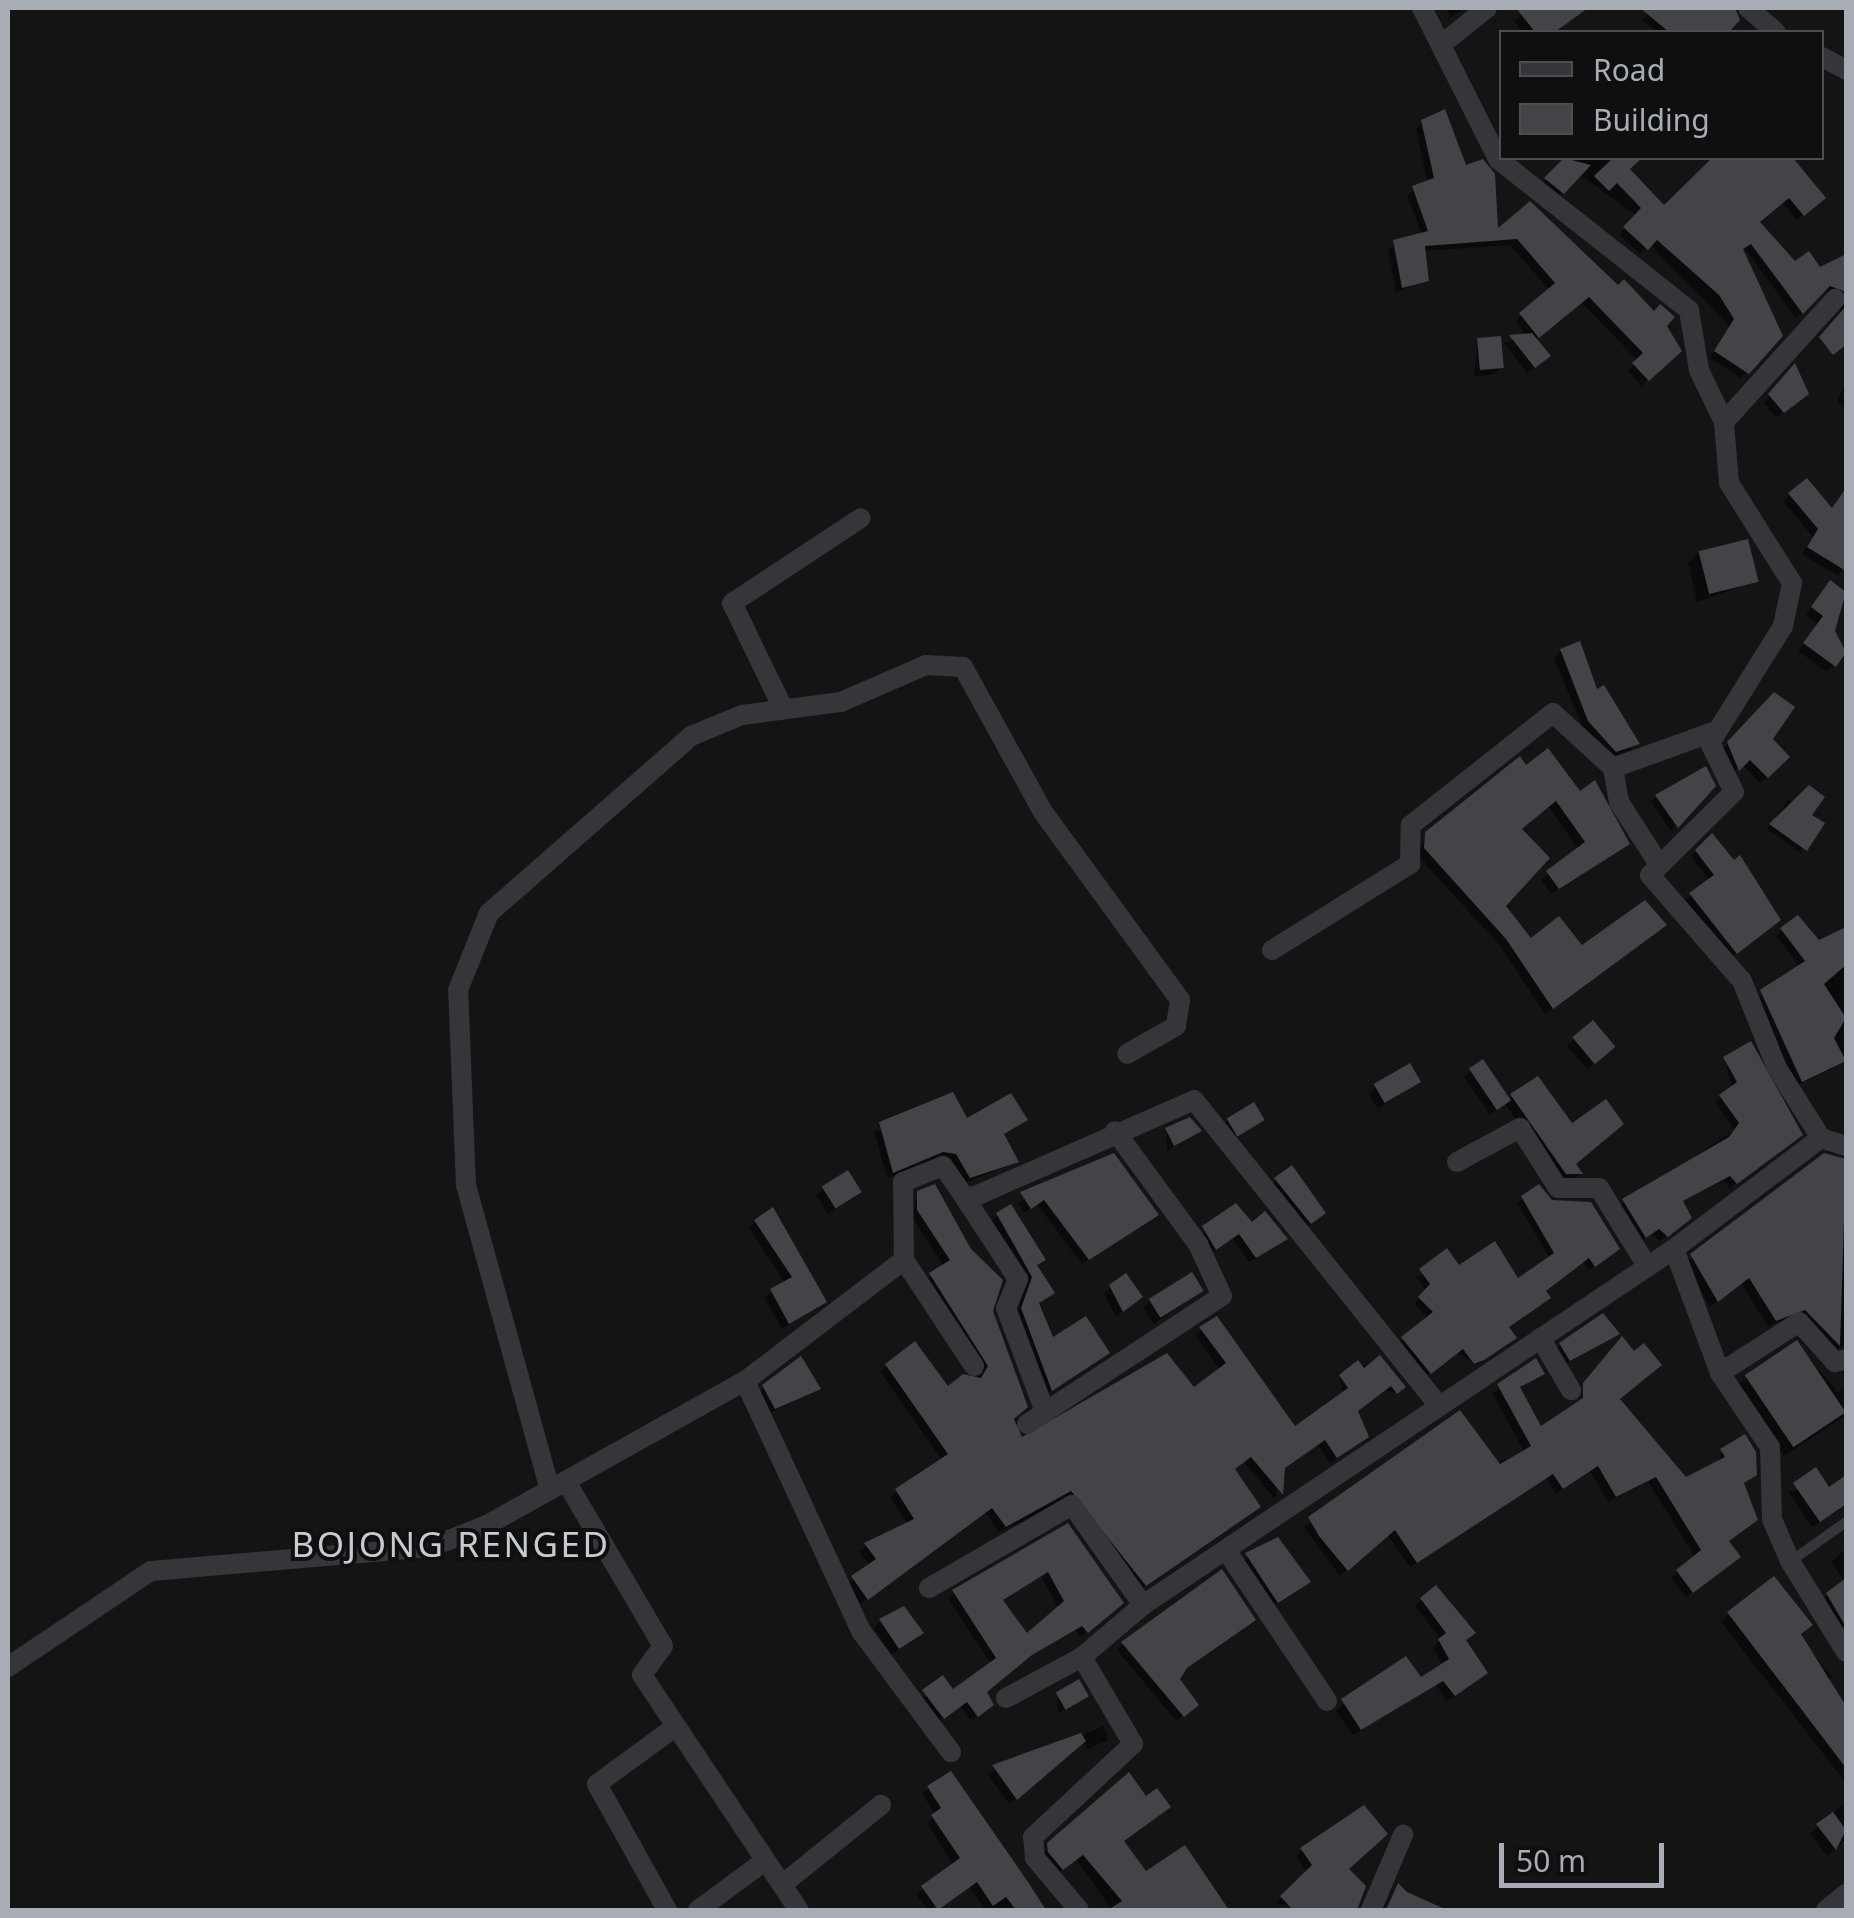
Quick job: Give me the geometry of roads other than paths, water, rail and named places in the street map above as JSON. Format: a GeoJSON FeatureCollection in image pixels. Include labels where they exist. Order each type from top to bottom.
{"type":"FeatureCollection","features":[{"type":"Feature","properties":{"kind":"street"},"geometry":{"type":"LineString","coordinates":[[1422,8],[1499,160]]}},
{"type":"Feature","properties":{"kind":"street"},"geometry":{"type":"LineString","coordinates":[[1441,45],[1487,8]]}},
{"type":"Feature","properties":{"kind":"street"},"geometry":{"type":"LineString","coordinates":[[1748,8],[1774,30]]}},
{"type":"Feature","properties":{"kind":"street"},"geometry":{"type":"LineString","coordinates":[[1824,58],[1846,70]]}},
{"type":"Feature","properties":{"kind":"street"},"geometry":{"type":"LineString","coordinates":[[1499,160],[1686,305],[1700,370],[1724,422],[1729,483],[1782,556],[1793,601],[1713,732],[1613,768]]}},
{"type":"Feature","properties":{"kind":"street"},"geometry":{"type":"LineString","coordinates":[[1724,422],[1835,299]]}},
{"type":"Feature","properties":{"kind":"street"},"geometry":{"type":"LineString","coordinates":[[782,706],[732,602],[862,518]]}},
{"type":"Feature","properties":{"kind":"street"},"geometry":{"type":"LineString","coordinates":[[799,1910],[783,1884],[762,1864],[642,1672],[663,1646],[558,1487],[466,1186],[458,990],[489,912],[599,812],[691,736],[782,706],[842,702],[926,665],[963,667],[1043,812],[1180,1000],[1176,1026],[1128,1054]]}},
{"type":"Feature","properties":{"kind":"street"},"geometry":{"type":"LineString","coordinates":[[1272,950],[1410,864],[1411,826],[1543,716],[1560,716],[1613,768],[1618,802],[1658,863]]}},
{"type":"Feature","properties":{"kind":"street"},"geometry":{"type":"LineString","coordinates":[[1713,732],[1734,792],[1658,863],[1652,880],[1742,981],[1776,1068],[1822,1138],[1846,1146]]}},
{"type":"Feature","properties":{"kind":"street"},"geometry":{"type":"LineString","coordinates":[[966,1198],[1180,1101],[1204,1108],[1438,1405]]}},
{"type":"Feature","properties":{"kind":"street"},"geometry":{"type":"LineString","coordinates":[[1457,1162],[1520,1128],[1558,1188],[1599,1188],[1647,1266]]}},
{"type":"Feature","properties":{"kind":"street"},"geometry":{"type":"LineString","coordinates":[[1026,1424],[1222,1296],[1198,1244],[1115,1131]]}},
{"type":"Feature","properties":{"kind":"street"},"geometry":{"type":"LineString","coordinates":[[1006,1698],[1082,1657],[1143,1605],[1228,1553],[1438,1405],[1674,1249],[1822,1138]]}},
{"type":"Feature","properties":{"kind":"street"},"geometry":{"type":"LineString","coordinates":[[974,1366],[904,1260],[904,1182],[943,1166],[1018,1280],[1006,1308],[1045,1412]]}},
{"type":"Feature","properties":{"kind":"street"},"geometry":{"type":"LineString","coordinates":[[1674,1249],[1720,1373],[1770,1447],[1772,1519],[1790,1561],[1846,1652]]}},
{"type":"Feature","properties":{"kind":"street"},"geometry":{"type":"LineString","coordinates":[[8,1668],[151,1570],[431,1547],[558,1487],[745,1380],[904,1260]]}},
{"type":"Feature","properties":{"kind":"street"},"geometry":{"type":"LineString","coordinates":[[1720,1373],[1799,1322],[1835,1362],[1846,1359]]}},
{"type":"Feature","properties":{"kind":"street"},"geometry":{"type":"LineString","coordinates":[[1540,1338],[1571,1390]]}},
{"type":"Feature","properties":{"kind":"street"},"geometry":{"type":"LineString","coordinates":[[745,1380],[861,1631],[951,1752]]}},
{"type":"Feature","properties":{"kind":"street"},"geometry":{"type":"LineString","coordinates":[[929,1588],[1072,1505],[1143,1605]]}},
{"type":"Feature","properties":{"kind":"street"},"geometry":{"type":"LineString","coordinates":[[1228,1553],[1328,1701]]}},
{"type":"Feature","properties":{"kind":"street"},"geometry":{"type":"LineString","coordinates":[[1079,1910],[1035,1858],[1033,1838],[1133,1744],[1082,1657]]}},
{"type":"Feature","properties":{"kind":"street"},"geometry":{"type":"LineString","coordinates":[[667,1910],[597,1784],[675,1727]]}},
{"type":"Feature","properties":{"kind":"street"},"geometry":{"type":"LineString","coordinates":[[783,1884],[881,1806]]}},
{"type":"Feature","properties":{"kind":"street"},"geometry":{"type":"LineString","coordinates":[[1371,1910],[1403,1836]]}},
{"type":"Feature","properties":{"kind":"street"},"geometry":{"type":"LineString","coordinates":[[698,1910],[762,1864]]}},
{"type":"Feature","properties":{"kind":"street"},"geometry":{"type":"LineString","coordinates":[[1826,1910],[1846,1894]]}},
{"type":"Feature","properties":{"kind":"lane"},"geometry":{"type":"LineString","coordinates":[[1790,1561],[1846,1522]]}},
{"type":"Feature","properties":{"kind":"district","name":"BOJONG RENGED"},"geometry":{"type":"Point","coordinates":[451,1544]}}]}
